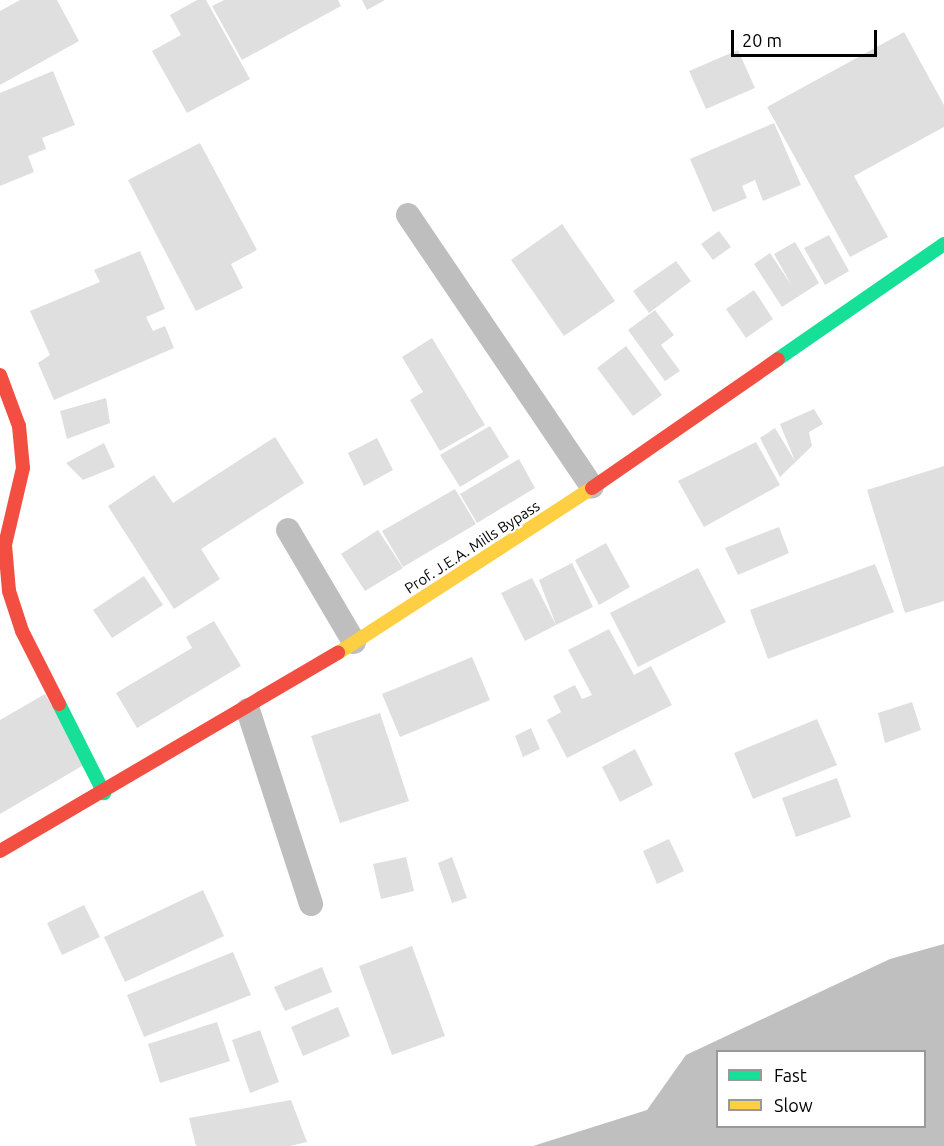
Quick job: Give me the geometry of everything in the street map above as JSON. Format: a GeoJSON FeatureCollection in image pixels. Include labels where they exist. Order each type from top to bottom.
{"type":"FeatureCollection","features":[{"type":"Feature","properties":{"kind":"street","name":"Prof. J.E.A. Mills Bypass"},"geometry":{"type":"LineString","coordinates":[[0,851],[248,710],[354,642],[592,487],[944,244]]}},
{"type":"Feature","properties":{"kind":"street"},"geometry":{"type":"LineString","coordinates":[[0,375],[19,426],[23,468],[5,545],[9,591],[22,631],[104,793]]}},
{"type":"Feature","properties":{"kind":"lane"},"geometry":{"type":"LineString","coordinates":[[408,215],[592,487]]}},
{"type":"Feature","properties":{"kind":"lane"},"geometry":{"type":"LineString","coordinates":[[288,530],[354,642]]}},
{"type":"Feature","properties":{"kind":"lane"},"geometry":{"type":"LineString","coordinates":[[248,710],[311,904]]}},
{"type":"Feature","properties":{"kind":"shaded area"},"geometry":{"type":"Polygon","coordinates":[[[944,944],[944,1146],[533,1146],[647,1110],[686,1055],[890,959],[944,944]]]}},
{"type":"Feature","properties":{"kind":"building"},"geometry":{"type":"Polygon","coordinates":[[[20,0],[57,0],[79,41],[0,85],[0,11],[20,0]]]}},
{"type":"Feature","properties":{"kind":"building"},"geometry":{"type":"Polygon","coordinates":[[[197,0],[206,0],[250,79],[187,113],[152,51],[181,35],[170,15],[197,0]]]}},
{"type":"Feature","properties":{"kind":"building"},"geometry":{"type":"Polygon","coordinates":[[[224,0],[338,0],[341,6],[242,60],[212,6],[224,0]]]}},
{"type":"Feature","properties":{"kind":"building"},"geometry":{"type":"Polygon","coordinates":[[[362,0],[385,0],[367,10],[362,0]]]}},
{"type":"Feature","properties":{"kind":"building"},"geometry":{"type":"Polygon","coordinates":[[[904,32],[944,105],[944,127],[854,176],[888,237],[850,257],[767,107],[904,32]]]}},
{"type":"Feature","properties":{"kind":"building"},"geometry":{"type":"Polygon","coordinates":[[[738,50],[755,88],[706,109],[689,71],[738,50]]]}},
{"type":"Feature","properties":{"kind":"building"},"geometry":{"type":"Polygon","coordinates":[[[53,71],[75,125],[42,138],[46,149],[28,156],[34,172],[0,186],[0,93],[53,71]]]}},
{"type":"Feature","properties":{"kind":"building"},"geometry":{"type":"Polygon","coordinates":[[[774,123],[801,185],[763,201],[755,180],[742,186],[747,198],[713,212],[690,159],[774,123]]]}},
{"type":"Feature","properties":{"kind":"building"},"geometry":{"type":"Polygon","coordinates":[[[200,143],[257,250],[231,264],[243,288],[196,311],[128,180],[200,143]]]}},
{"type":"Feature","properties":{"kind":"building"},"geometry":{"type":"Polygon","coordinates":[[[562,224],[615,301],[564,336],[511,260],[562,224]]]}},
{"type":"Feature","properties":{"kind":"building"},"geometry":{"type":"Polygon","coordinates":[[[719,231],[731,247],[713,260],[701,244],[719,231]]]}},
{"type":"Feature","properties":{"kind":"building"},"geometry":{"type":"Polygon","coordinates":[[[829,235],[849,271],[825,285],[804,248],[829,235]]]}},
{"type":"Feature","properties":{"kind":"building"},"geometry":{"type":"Polygon","coordinates":[[[795,242],[819,283],[782,307],[754,264],[770,253],[792,286],[774,254],[795,242]]]}},
{"type":"Feature","properties":{"kind":"building"},"geometry":{"type":"Polygon","coordinates":[[[140,251],[165,309],[146,317],[153,331],[165,326],[174,348],[54,400],[38,363],[50,355],[30,311],[100,282],[94,270],[140,251]]]}},
{"type":"Feature","properties":{"kind":"building"},"geometry":{"type":"Polygon","coordinates":[[[676,261],[691,281],[649,313],[633,291],[676,261]]]}},
{"type":"Feature","properties":{"kind":"building"},"geometry":{"type":"Polygon","coordinates":[[[754,290],[773,319],[746,338],[726,309],[754,290]]]}},
{"type":"Feature","properties":{"kind":"building"},"geometry":{"type":"Polygon","coordinates":[[[655,310],[674,335],[661,345],[680,371],[665,381],[628,330],[655,310]]]}},
{"type":"Feature","properties":{"kind":"building"},"geometry":{"type":"Polygon","coordinates":[[[432,338],[485,425],[440,451],[410,400],[423,392],[402,357],[432,338]]]}},
{"type":"Feature","properties":{"kind":"building"},"geometry":{"type":"Polygon","coordinates":[[[626,346],[662,395],[633,416],[597,368],[626,346]]]}},
{"type":"Feature","properties":{"kind":"building"},"geometry":{"type":"Polygon","coordinates":[[[106,398],[110,423],[67,439],[60,411],[106,398]]]}},
{"type":"Feature","properties":{"kind":"building"},"geometry":{"type":"Polygon","coordinates":[[[814,409],[823,424],[809,432],[812,446],[780,477],[760,438],[775,428],[795,461],[780,424],[814,409]]]}},
{"type":"Feature","properties":{"kind":"building"},"geometry":{"type":"Polygon","coordinates":[[[490,426],[509,457],[460,487],[440,455],[490,426]]]}},
{"type":"Feature","properties":{"kind":"building"},"geometry":{"type":"Polygon","coordinates":[[[275,437],[304,483],[201,549],[220,579],[174,609],[108,506],[154,475],[173,503],[275,437]]]}},
{"type":"Feature","properties":{"kind":"building"},"geometry":{"type":"Polygon","coordinates":[[[377,438],[393,470],[364,486],[348,453],[377,438]]]}},
{"type":"Feature","properties":{"kind":"building"},"geometry":{"type":"Polygon","coordinates":[[[756,442],[780,485],[704,527],[678,481],[756,442]]]}},
{"type":"Feature","properties":{"kind":"building"},"geometry":{"type":"Polygon","coordinates":[[[104,443],[115,467],[83,480],[66,463],[104,443]]]}},
{"type":"Feature","properties":{"kind":"building"},"geometry":{"type":"Polygon","coordinates":[[[519,459],[535,488],[477,523],[460,494],[519,459]]]}},
{"type":"Feature","properties":{"kind":"building"},"geometry":{"type":"Polygon","coordinates":[[[944,466],[944,601],[905,613],[867,490],[944,466]]]}},
{"type":"Feature","properties":{"kind":"building"},"geometry":{"type":"Polygon","coordinates":[[[455,489],[476,524],[403,567],[382,531],[455,489]]]}},
{"type":"Feature","properties":{"kind":"building"},"geometry":{"type":"Polygon","coordinates":[[[779,527],[789,553],[738,575],[725,548],[779,527]]]}},
{"type":"Feature","properties":{"kind":"building"},"geometry":{"type":"Polygon","coordinates":[[[378,530],[403,568],[365,591],[341,554],[378,530]]]}},
{"type":"Feature","properties":{"kind":"building"},"geometry":{"type":"Polygon","coordinates":[[[606,543],[630,587],[599,605],[575,560],[606,543]]]}},
{"type":"Feature","properties":{"kind":"building"},"geometry":{"type":"Polygon","coordinates":[[[572,563],[593,607],[556,625],[539,580],[572,563]]]}},
{"type":"Feature","properties":{"kind":"building"},"geometry":{"type":"Polygon","coordinates":[[[875,564],[894,612],[768,659],[750,610],[875,564]]]}},
{"type":"Feature","properties":{"kind":"building"},"geometry":{"type":"Polygon","coordinates":[[[698,568],[726,622],[638,667],[610,613],[698,568]]]}},
{"type":"Feature","properties":{"kind":"building"},"geometry":{"type":"Polygon","coordinates":[[[144,576],[163,605],[112,638],[93,610],[144,576]]]}},
{"type":"Feature","properties":{"kind":"building"},"geometry":{"type":"Polygon","coordinates":[[[532,578],[556,625],[525,641],[501,593],[532,578]]]}},
{"type":"Feature","properties":{"kind":"building"},"geometry":{"type":"Polygon","coordinates":[[[214,621],[241,666],[137,728],[116,693],[192,648],[186,637],[214,621]]]}},
{"type":"Feature","properties":{"kind":"building"},"geometry":{"type":"Polygon","coordinates":[[[609,629],[634,675],[651,666],[672,705],[567,758],[547,720],[561,712],[553,696],[575,685],[582,699],[592,695],[568,650],[609,629]]]}},
{"type":"Feature","properties":{"kind":"building"},"geometry":{"type":"Polygon","coordinates":[[[472,657],[490,700],[400,737],[382,694],[472,657]]]}},
{"type":"Feature","properties":{"kind":"building"},"geometry":{"type":"Polygon","coordinates":[[[45,694],[87,763],[0,814],[0,720],[45,694]]]}},
{"type":"Feature","properties":{"kind":"building"},"geometry":{"type":"Polygon","coordinates":[[[912,702],[921,730],[885,743],[878,713],[912,702]]]}},
{"type":"Feature","properties":{"kind":"building"},"geometry":{"type":"Polygon","coordinates":[[[380,713],[409,801],[340,823],[311,736],[380,713]]]}},
{"type":"Feature","properties":{"kind":"building"},"geometry":{"type":"Polygon","coordinates":[[[817,719],[837,765],[753,799],[734,753],[817,719]]]}},
{"type":"Feature","properties":{"kind":"building"},"geometry":{"type":"Polygon","coordinates":[[[531,728],[540,749],[523,757],[515,736],[531,728]]]}},
{"type":"Feature","properties":{"kind":"building"},"geometry":{"type":"Polygon","coordinates":[[[635,749],[653,785],[620,802],[602,767],[635,749]]]}},
{"type":"Feature","properties":{"kind":"building"},"geometry":{"type":"Polygon","coordinates":[[[837,778],[851,817],[796,837],[782,798],[837,778]]]}},
{"type":"Feature","properties":{"kind":"building"},"geometry":{"type":"Polygon","coordinates":[[[669,839],[684,871],[657,884],[643,851],[669,839]]]}},
{"type":"Feature","properties":{"kind":"building"},"geometry":{"type":"Polygon","coordinates":[[[406,857],[414,891],[381,899],[373,864],[406,857]]]}},
{"type":"Feature","properties":{"kind":"building"},"geometry":{"type":"Polygon","coordinates":[[[452,857],[467,898],[452,903],[438,863],[452,857]]]}},
{"type":"Feature","properties":{"kind":"building"},"geometry":{"type":"Polygon","coordinates":[[[203,890],[224,936],[125,982],[104,937],[203,890]]]}},
{"type":"Feature","properties":{"kind":"building"},"geometry":{"type":"Polygon","coordinates":[[[84,905],[100,937],[62,955],[47,923],[84,905]]]}},
{"type":"Feature","properties":{"kind":"building"},"geometry":{"type":"Polygon","coordinates":[[[412,946],[445,1036],[392,1055],[359,966],[412,946]]]}},
{"type":"Feature","properties":{"kind":"building"},"geometry":{"type":"Polygon","coordinates":[[[233,952],[251,995],[144,1037],[127,995],[233,952]]]}},
{"type":"Feature","properties":{"kind":"building"},"geometry":{"type":"Polygon","coordinates":[[[322,967],[332,992],[285,1011],[274,987],[322,967]]]}},
{"type":"Feature","properties":{"kind":"building"},"geometry":{"type":"Polygon","coordinates":[[[338,1007],[350,1036],[303,1056],[291,1027],[338,1007]]]}},
{"type":"Feature","properties":{"kind":"building"},"geometry":{"type":"Polygon","coordinates":[[[217,1022],[230,1061],[160,1083],[148,1044],[217,1022]]]}},
{"type":"Feature","properties":{"kind":"building"},"geometry":{"type":"Polygon","coordinates":[[[260,1030],[279,1082],[250,1093],[232,1040],[260,1030]]]}},
{"type":"Feature","properties":{"kind":"building"},"geometry":{"type":"Polygon","coordinates":[[[291,1100],[307,1142],[290,1146],[196,1146],[189,1118],[291,1100]]]}},
{"type":"Feature","properties":{"kind":"traffic: fast"},"geometry":{"type":"LineString","coordinates":[[778,359],[944,244]]}},
{"type":"Feature","properties":{"kind":"traffic: fast"},"geometry":{"type":"LineString","coordinates":[[59,704],[104,793]]}},
{"type":"Feature","properties":{"kind":"traffic: slow"},"geometry":{"type":"LineString","coordinates":[[338,653],[592,488]]}},
{"type":"Feature","properties":{"kind":"traffic: jam"},"geometry":{"type":"LineString","coordinates":[[592,488],[778,359]]}},
{"type":"Feature","properties":{"kind":"traffic: jam"},"geometry":{"type":"LineString","coordinates":[[0,375],[19,426],[23,468],[5,545],[9,591],[22,631],[59,704]]}},
{"type":"Feature","properties":{"kind":"traffic: jam"},"geometry":{"type":"LineString","coordinates":[[0,851],[338,653]]}}]}
